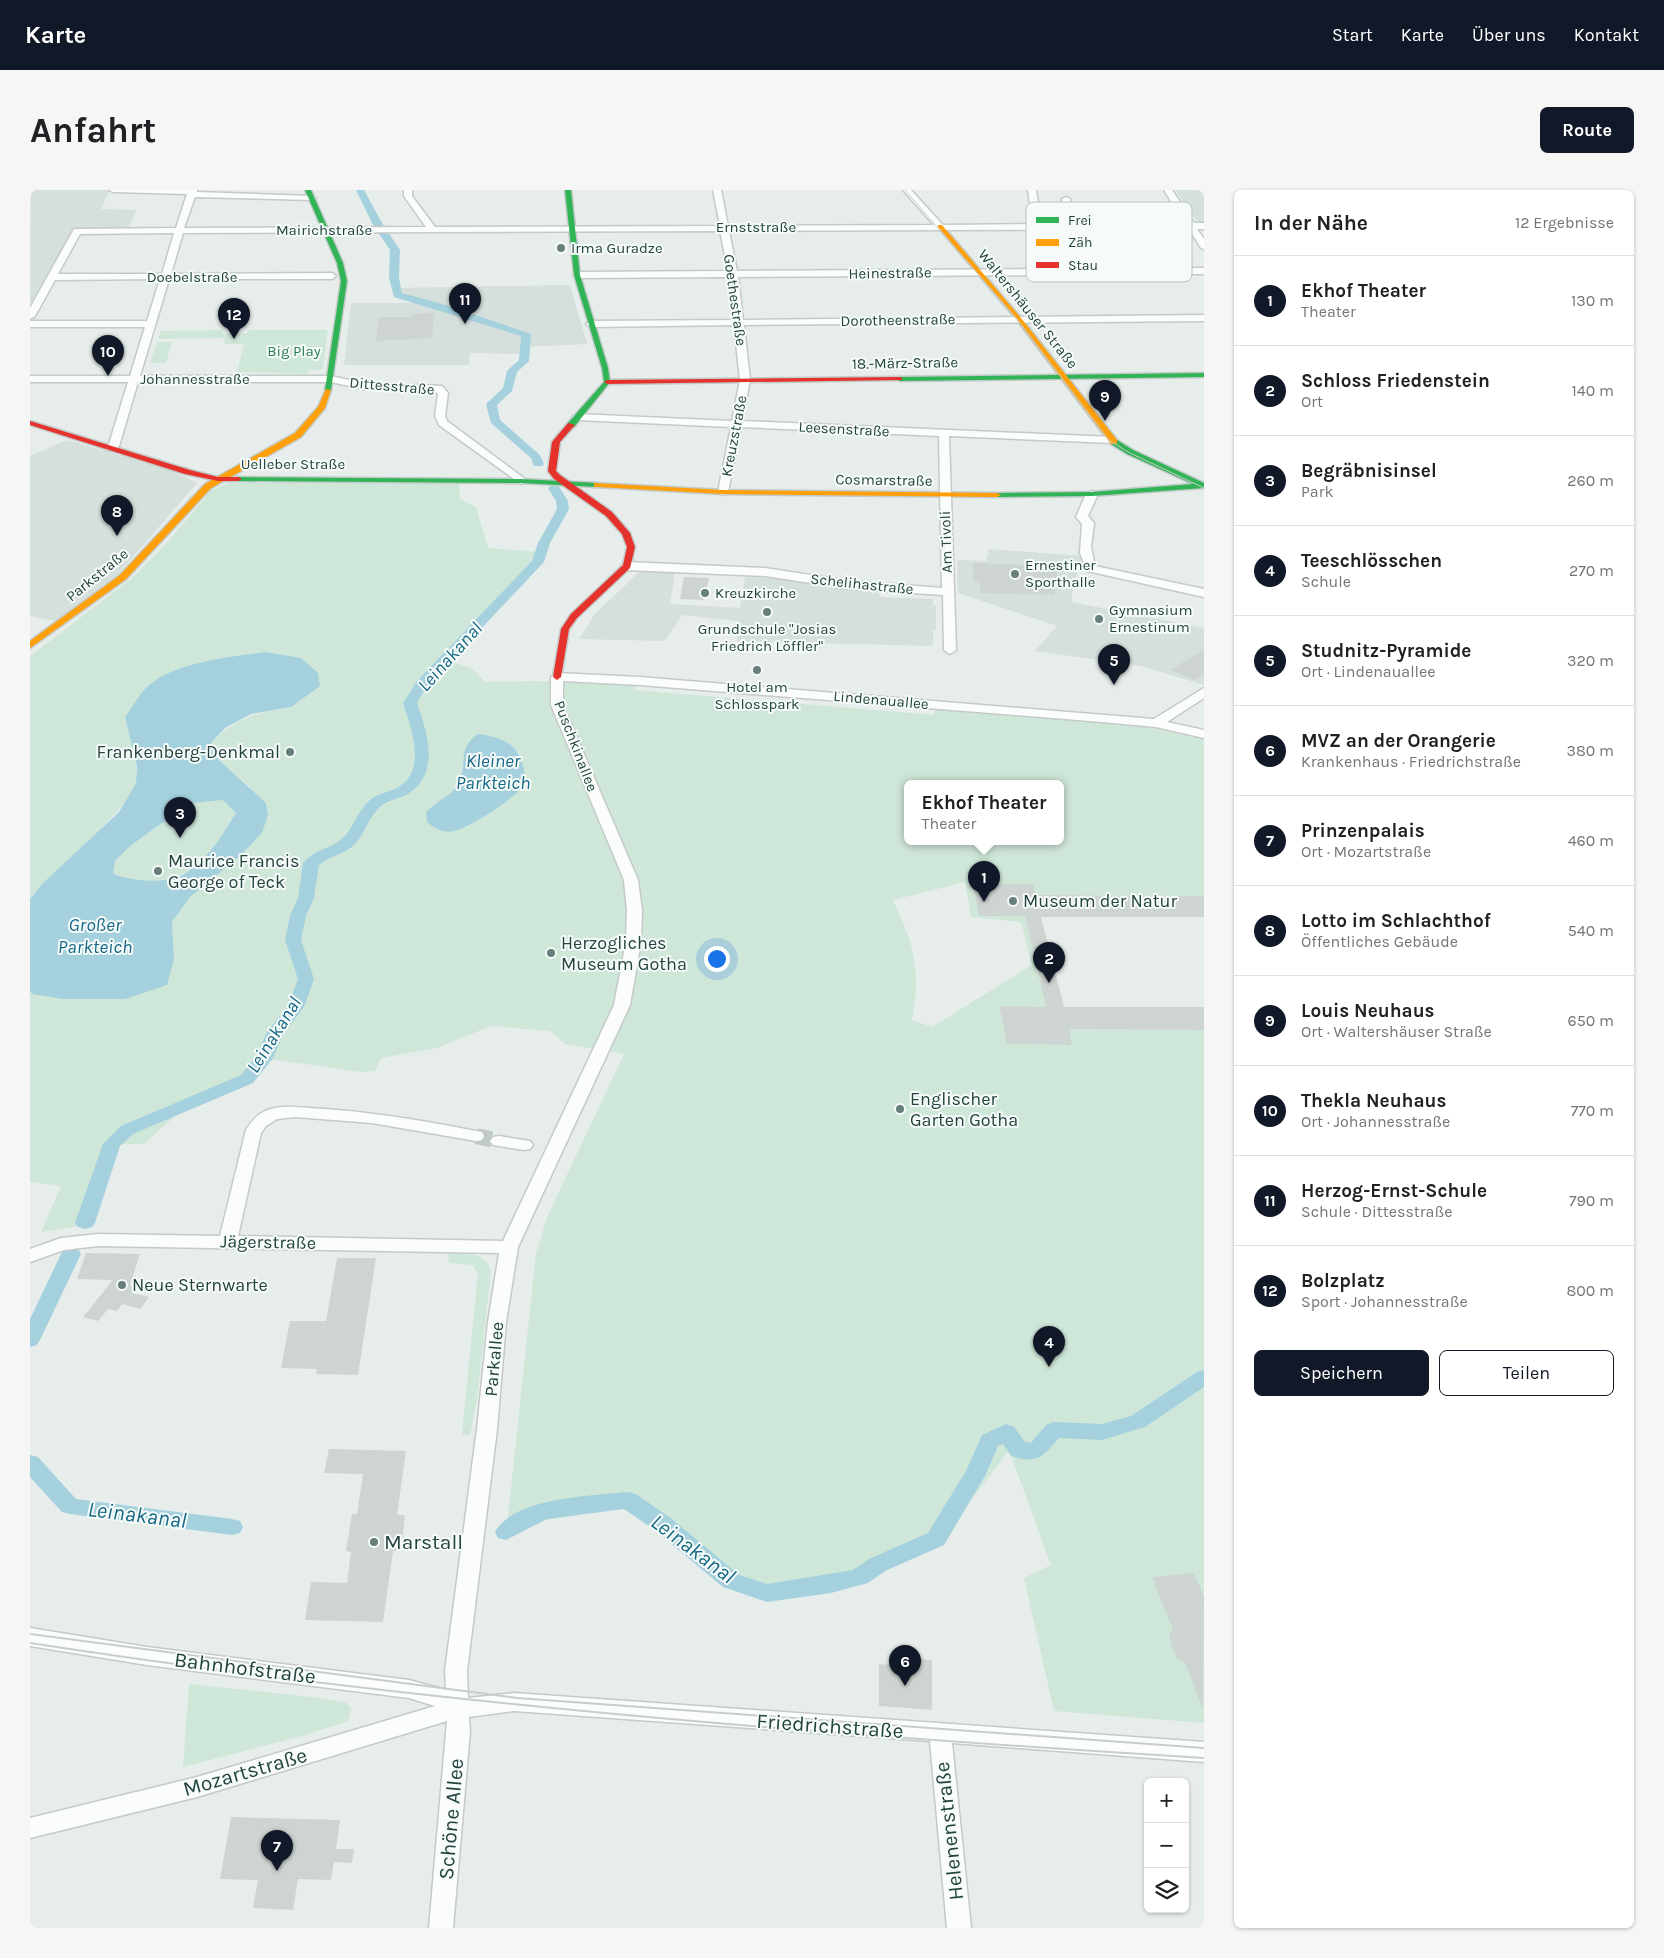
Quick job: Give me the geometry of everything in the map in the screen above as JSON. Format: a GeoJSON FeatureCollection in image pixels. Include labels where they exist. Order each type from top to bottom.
{"type":"FeatureCollection","features":[{"type":"Feature","properties":{"kind":"street"},"geometry":{"type":"LineString","coordinates":[[113,190],[310,194]]}},
{"type":"Feature","properties":{"kind":"street"},"geometry":{"type":"LineString","coordinates":[[408,190],[408,196],[432,229]]}},
{"type":"Feature","properties":{"kind":"street"},"geometry":{"type":"LineString","coordinates":[[568,190],[577,275],[605,368],[607,382],[556,442],[553,452],[552,471],[565,482],[613,505],[630,541],[631,554],[627,566]]}},
{"type":"Feature","properties":{"kind":"street","name":"Goethestraße"},"geometry":{"type":"LineString","coordinates":[[717,190],[733,274],[745,380]]}},
{"type":"Feature","properties":{"kind":"street","name":"Waltershäuser Straße"},"geometry":{"type":"LineString","coordinates":[[907,190],[1020,319],[1112,440],[1130,452],[1203,486]]}},
{"type":"Feature","properties":{"kind":"street"},"geometry":{"type":"LineString","coordinates":[[1168,190],[1176,202]]}},
{"type":"Feature","properties":{"kind":"street"},"geometry":{"type":"LineString","coordinates":[[110,448],[114,446],[179,231],[193,192]]}},
{"type":"Feature","properties":{"kind":"street","name":"Parkstraße"},"geometry":{"type":"LineString","coordinates":[[30,645],[122,577],[201,492],[218,479],[283,444],[305,429],[324,403],[331,379],[344,281],[340,263],[310,194]]}},
{"type":"Feature","properties":{"kind":"street","name":"Ernststraße"},"geometry":{"type":"LineString","coordinates":[[572,228],[1026,226]]}},
{"type":"Feature","properties":{"kind":"street","name":"Mairichstraße"},"geometry":{"type":"LineString","coordinates":[[52,277],[77,231],[572,228]]}},
{"type":"Feature","properties":{"kind":"street"},"geometry":{"type":"LineString","coordinates":[[1192,228],[1204,246]]}},
{"type":"Feature","properties":{"kind":"street","name":"Heinestraße"},"geometry":{"type":"LineString","coordinates":[[577,275],[1026,272]]}},
{"type":"Feature","properties":{"kind":"street","name":"Doebelstraße"},"geometry":{"type":"LineString","coordinates":[[52,277],[332,276]]}},
{"type":"Feature","properties":{"kind":"street"},"geometry":{"type":"LineString","coordinates":[[30,316],[52,277]]}},
{"type":"Feature","properties":{"kind":"street","name":"Dorotheenstraße"},"geometry":{"type":"LineString","coordinates":[[591,324],[1204,318]]}},
{"type":"Feature","properties":{"kind":"street"},"geometry":{"type":"LineString","coordinates":[[30,324],[151,324]]}},
{"type":"Feature","properties":{"kind":"street","name":"18.-März-Straße"},"geometry":{"type":"LineString","coordinates":[[607,382],[1204,375]]}},
{"type":"Feature","properties":{"kind":"street","name":"Johannesstraße"},"geometry":{"type":"LineString","coordinates":[[30,379],[331,379]]}},
{"type":"Feature","properties":{"kind":"street","name":"Dittesstraße"},"geometry":{"type":"LineString","coordinates":[[331,379],[363,386],[441,389],[443,392],[440,416],[443,423],[521,481]]}},
{"type":"Feature","properties":{"kind":"street","name":"Kreuzstraße"},"geometry":{"type":"LineString","coordinates":[[723,492],[738,424],[745,380]]}},
{"type":"Feature","properties":{"kind":"street","name":"Leesenstraße"},"geometry":{"type":"LineString","coordinates":[[577,417],[1112,440]]}},
{"type":"Feature","properties":{"kind":"street","name":"Uelleber Straße"},"geometry":{"type":"LineString","coordinates":[[30,423],[188,472],[218,479],[565,482]]}},
{"type":"Feature","properties":{"kind":"street","name":"Am Tivoli"},"geometry":{"type":"LineString","coordinates":[[944,433],[950,650]]}},
{"type":"Feature","properties":{"kind":"street","name":"Cosmarstraße"},"geometry":{"type":"LineString","coordinates":[[565,482],[636,488],[723,492],[945,496],[1092,494],[1203,486]]}},
{"type":"Feature","properties":{"kind":"street"},"geometry":{"type":"LineString","coordinates":[[613,505],[636,488]]}},
{"type":"Feature","properties":{"kind":"street"},"geometry":{"type":"LineString","coordinates":[[1092,494],[1082,517],[1088,523],[1085,537],[1086,563],[1091,569],[1204,593]]}},
{"type":"Feature","properties":{"kind":"street","name":"Schelihastraße"},"geometry":{"type":"LineString","coordinates":[[627,566],[765,572],[850,585],[948,592]]}},
{"type":"Feature","properties":{"kind":"street","name":"Puschkinallee"},"geometry":{"type":"LineString","coordinates":[[611,1030],[622,1005],[630,964],[634,922],[631,880],[557,705],[557,677],[565,629],[574,616],[627,566]]}},
{"type":"Feature","properties":{"kind":"street","name":"Lindenauallee"},"geometry":{"type":"LineString","coordinates":[[557,677],[640,681],[1156,723],[1204,734]]}},
{"type":"Feature","properties":{"kind":"street"},"geometry":{"type":"LineString","coordinates":[[1156,723],[1204,692]]}},
{"type":"Feature","properties":{"kind":"street","name":"Parkallee"},"geometry":{"type":"LineString","coordinates":[[457,1709],[456,1671],[487,1429],[497,1322],[509,1247],[611,1030]]}},
{"type":"Feature","properties":{"kind":"street"},"geometry":{"type":"LineString","coordinates":[[228,1241],[253,1134],[257,1125],[272,1115],[288,1112],[339,1113],[387,1119],[476,1136]]}},
{"type":"Feature","properties":{"kind":"street"},"geometry":{"type":"LineString","coordinates":[[499,1141],[524,1145]]}},
{"type":"Feature","properties":{"kind":"street","name":"Jägerstraße"},"geometry":{"type":"LineString","coordinates":[[30,1256],[75,1241],[228,1241],[509,1247]]}},
{"type":"Feature","properties":{"kind":"street","name":"Bahnhofstraße"},"geometry":{"type":"LineString","coordinates":[[30,1638],[147,1656],[409,1689],[437,1696],[457,1709]]}},
{"type":"Feature","properties":{"kind":"street","name":"Friedrichstraße"},"geometry":{"type":"LineString","coordinates":[[457,1709],[514,1702],[1204,1752]]}},
{"type":"Feature","properties":{"kind":"street","name":"Mozartstraße"},"geometry":{"type":"LineString","coordinates":[[30,1828],[197,1786],[457,1709]]}},
{"type":"Feature","properties":{"kind":"street","name":"Schöne Allee"},"geometry":{"type":"LineString","coordinates":[[441,1928],[458,1731],[457,1709]]}},
{"type":"Feature","properties":{"kind":"street","name":"Helenenstraße"},"geometry":{"type":"LineString","coordinates":[[940,1733],[959,1928]]}},
{"type":"Feature","properties":{"kind":"shaded area"},"geometry":{"type":"Polygon","coordinates":[[[31,190],[110,190],[101,209],[137,210],[127,229],[74,229],[30,304],[31,190]]]}},
{"type":"Feature","properties":{"kind":"shaded area"},"geometry":{"type":"Polygon","coordinates":[[[1175,190],[1204,190],[1204,224],[1199,224],[1192,214],[1192,202],[1183,202],[1175,190]]]}},
{"type":"Feature","properties":{"kind":"shaded area"},"geometry":{"type":"Polygon","coordinates":[[[570,285],[587,344],[523,347],[523,354],[470,353],[469,365],[344,365],[351,303],[415,303],[395,294],[393,288],[570,285]]]}},
{"type":"Feature","properties":{"kind":"shaded area"},"geometry":{"type":"Polygon","coordinates":[[[67,440],[169,470],[197,483],[119,573],[56,621],[30,616],[30,456],[67,440]]]}},
{"type":"Feature","properties":{"kind":"shaded area","name":"Gymnasium Ernestinum"},"geometry":{"type":"Polygon","coordinates":[[[989,549],[1083,556],[1074,583],[1071,602],[1204,628],[1204,685],[1141,666],[1035,651],[1057,626],[958,593],[957,560],[986,561],[989,549]]]}},
{"type":"Feature","properties":{"kind":"shaded area","name":"Grundschule \"Josias Friedrich Löffler\""},"geometry":{"type":"Polygon","coordinates":[[[639,572],[675,573],[670,604],[740,608],[745,577],[782,579],[880,594],[880,597],[933,599],[933,605],[936,605],[936,630],[933,630],[933,646],[737,641],[738,621],[682,615],[665,641],[579,639],[594,615],[639,572]]]}},
{"type":"Feature","properties":{"kind":"green space","name":"Big Play"},"geometry":{"type":"Polygon","coordinates":[[[223,330],[223,334],[247,333],[249,330],[328,330],[322,370],[309,370],[308,374],[237,372],[244,344],[224,344],[225,338],[158,339],[161,331],[223,330]]]}},
{"type":"Feature","properties":{"kind":"green space"},"geometry":{"type":"Polygon","coordinates":[[[157,342],[172,342],[166,363],[150,363],[157,342]]]}},
{"type":"Feature","properties":{"kind":"green space","name":"Englischer Garten Gotha"},"geometry":{"type":"Polygon","coordinates":[[[229,483],[459,483],[460,499],[476,507],[488,548],[540,552],[521,577],[441,658],[473,669],[485,682],[536,681],[636,686],[635,690],[934,715],[936,708],[1125,723],[1204,739],[1204,896],[1036,895],[1033,884],[972,884],[979,916],[1025,916],[1046,1007],[999,1006],[1007,1044],[1072,1045],[1069,1029],[1204,1030],[1204,1723],[1054,1711],[1024,1578],[1051,1565],[1009,1450],[940,1541],[866,1580],[767,1595],[728,1583],[680,1542],[630,1507],[507,1526],[536,1253],[548,1215],[624,1054],[565,1044],[550,1031],[491,1026],[437,1048],[381,1058],[375,1071],[362,1072],[277,1060],[265,1062],[251,1077],[175,1116],[144,1144],[117,1144],[86,1225],[41,1232],[61,1186],[30,1182],[30,992],[63,999],[174,959],[172,922],[190,897],[240,856],[251,788],[219,760],[211,743],[229,727],[238,722],[257,714],[291,707],[266,652],[212,660],[169,674],[125,717],[137,773],[131,793],[107,823],[30,899],[30,656],[131,579],[163,547],[212,490],[229,483]],[[519,752],[464,755],[461,772],[455,786],[451,792],[431,807],[483,817],[517,792],[522,785],[523,766],[519,752]],[[965,882],[893,900],[907,931],[914,958],[916,987],[912,1020],[932,1027],[1032,965],[1021,922],[971,917],[965,882]]]}},
{"type":"Feature","properties":{"kind":"green space"},"geometry":{"type":"Polygon","coordinates":[[[223,800],[236,813],[213,847],[191,870],[167,880],[158,881],[130,879],[113,875],[115,861],[129,847],[156,827],[193,803],[223,800]]]}},
{"type":"Feature","properties":{"kind":"green space"},"geometry":{"type":"Polygon","coordinates":[[[449,1254],[468,1254],[480,1257],[491,1271],[477,1399],[470,1436],[462,1434],[478,1274],[473,1265],[448,1263],[449,1254]]]}},
{"type":"Feature","properties":{"kind":"green space"},"geometry":{"type":"Polygon","coordinates":[[[189,1684],[345,1702],[351,1708],[348,1721],[302,1736],[183,1767],[189,1684]]]}},
{"type":"Feature","properties":{"kind":"water","name":"Großer Parkteich"},"geometry":{"type":"Polygon","coordinates":[[[266,652],[301,658],[318,673],[320,686],[291,707],[251,714],[225,728],[211,743],[219,760],[266,803],[268,815],[262,833],[240,856],[190,897],[172,922],[174,959],[167,985],[125,999],[63,999],[30,992],[30,899],[42,884],[119,812],[136,783],[137,767],[125,717],[140,695],[157,679],[171,672],[203,662],[266,652]],[[223,800],[193,803],[129,847],[115,861],[113,874],[150,881],[178,877],[194,868],[208,854],[236,813],[223,800]]]}},
{"type":"Feature","properties":{"kind":"water","name":"Kleiner Parkteich"},"geometry":{"type":"Polygon","coordinates":[[[477,734],[499,739],[517,751],[524,770],[525,779],[522,787],[510,799],[470,825],[451,832],[439,830],[427,822],[426,813],[453,791],[462,774],[467,746],[477,734]]]}},
{"type":"Feature","properties":{"kind":"building"},"geometry":{"type":"Polygon","coordinates":[[[434,313],[432,338],[376,341],[379,317],[411,317],[412,314],[434,313]]]}},
{"type":"Feature","properties":{"kind":"building","name":"Ernestiner Sporthalle"},"geometry":{"type":"Polygon","coordinates":[[[973,563],[1056,566],[1058,587],[1054,586],[1055,595],[980,593],[980,583],[974,582],[973,563]]]}},
{"type":"Feature","properties":{"kind":"building","name":"Kreuzkirche"},"geometry":{"type":"Polygon","coordinates":[[[684,577],[709,578],[704,600],[680,599],[684,577]]]}},
{"type":"Feature","properties":{"kind":"building","name":"Gymnasium Ernestinum"},"geometry":{"type":"Polygon","coordinates":[[[1204,650],[1204,674],[1195,680],[1170,670],[1204,650]]]}},
{"type":"Feature","properties":{"kind":"building"},"geometry":{"type":"Polygon","coordinates":[[[972,883],[1033,884],[1036,895],[1204,896],[1204,917],[1041,917],[1064,1007],[1204,1007],[1204,1030],[1069,1029],[1072,1045],[1007,1044],[999,1006],[1046,1007],[1025,916],[979,916],[972,883]]]}},
{"type":"Feature","properties":{"kind":"building","name":"Neue Sternwarte"},"geometry":{"type":"Polygon","coordinates":[[[86,1253],[140,1254],[130,1285],[137,1287],[132,1293],[149,1297],[140,1309],[122,1304],[117,1311],[108,1309],[98,1321],[83,1317],[113,1280],[77,1279],[86,1253]]]}},
{"type":"Feature","properties":{"kind":"building"},"geometry":{"type":"Polygon","coordinates":[[[337,1258],[376,1258],[358,1375],[316,1374],[317,1369],[281,1368],[290,1321],[326,1321],[337,1258]]]}},
{"type":"Feature","properties":{"kind":"building","name":"Marstall"},"geometry":{"type":"Polygon","coordinates":[[[329,1449],[406,1451],[397,1515],[405,1515],[403,1534],[400,1551],[393,1551],[383,1622],[305,1620],[311,1582],[347,1583],[351,1552],[346,1551],[352,1514],[357,1514],[363,1474],[324,1473],[329,1449]]]}},
{"type":"Feature","properties":{"kind":"building"},"geometry":{"type":"Polygon","coordinates":[[[1194,1573],[1204,1597],[1203,1709],[1185,1663],[1178,1660],[1172,1648],[1169,1635],[1173,1630],[1152,1577],[1194,1573]]]}},
{"type":"Feature","properties":{"kind":"building"},"geometry":{"type":"Polygon","coordinates":[[[906,1658],[932,1660],[932,1710],[879,1706],[879,1664],[906,1666],[906,1658]]]}},
{"type":"Feature","properties":{"kind":"building"},"geometry":{"type":"Polygon","coordinates":[[[231,1817],[340,1820],[336,1849],[354,1849],[352,1863],[334,1862],[331,1880],[298,1879],[293,1910],[253,1908],[258,1880],[220,1879],[231,1817]]]}},
{"type":"Feature","properties":{"kind":"waterway","name":"Leinakanal"},"geometry":{"type":"LineString","coordinates":[[360,190],[377,223],[395,250],[394,278],[397,295],[526,334],[524,361],[512,371],[508,389],[491,404],[495,421],[536,457],[538,464]]}},
{"type":"Feature","properties":{"kind":"waterway","name":"Leinakanal"},"geometry":{"type":"LineString","coordinates":[[85,1223],[112,1144],[127,1130],[247,1079],[264,1058],[276,1032],[296,1007],[306,979],[293,940],[298,916],[306,898],[311,863],[320,856],[347,843],[373,805],[385,797],[404,790],[419,772],[422,750],[418,726],[410,703],[422,684],[538,562],[544,543],[563,509],[562,501],[554,488]]}},
{"type":"Feature","properties":{"kind":"waterway","name":"Leinakanal"},"geometry":{"type":"LineString","coordinates":[[30,1340],[71,1254]]}},
{"type":"Feature","properties":{"kind":"waterway","name":"Leinakanal"},"geometry":{"type":"LineString","coordinates":[[506,1532],[517,1523],[543,1511],[628,1500],[664,1525],[731,1581],[767,1593],[831,1584],[860,1577],[877,1565],[936,1539],[947,1517],[975,1474],[990,1441],[1006,1432],[1019,1450],[1036,1451],[1053,1430],[1102,1432],[1138,1422],[1204,1377]]}},
{"type":"Feature","properties":{"kind":"waterway","name":"Leinakanal"},"geometry":{"type":"LineString","coordinates":[[30,1463],[70,1506],[232,1527]]}},
{"type":"Feature","properties":{"kind":"tunnel"},"geometry":{"type":"LineString","coordinates":[[476,1136],[499,1141]]}},
{"type":"Feature","properties":{"kind":"tram line"},"geometry":{"type":"LineString","coordinates":[[905,190],[1017,319],[1109,440],[1128,452],[1204,488]]}},
{"type":"Feature","properties":{"kind":"tram line"},"geometry":{"type":"LineString","coordinates":[[30,1634],[517,1698],[1204,1748]]}},
{"type":"Feature","properties":{"kind":"tram line"},"geometry":{"type":"LineString","coordinates":[[30,1643],[322,1683],[616,1714],[762,1727],[1204,1758]]}},
{"type":"Feature","properties":{"kind":"traffic: fast"},"geometry":{"type":"LineString","coordinates":[[308,190],[340,263],[344,281],[328,390]]}},
{"type":"Feature","properties":{"kind":"traffic: fast"},"geometry":{"type":"LineString","coordinates":[[568,190],[577,275],[605,368],[607,382],[571,425]]}},
{"type":"Feature","properties":{"kind":"traffic: fast"},"geometry":{"type":"LineString","coordinates":[[900,379],[1204,375]]}},
{"type":"Feature","properties":{"kind":"traffic: fast"},"geometry":{"type":"LineString","coordinates":[[1114,442],[1130,452],[1201,485]]}},
{"type":"Feature","properties":{"kind":"traffic: fast"},"geometry":{"type":"LineString","coordinates":[[238,479],[521,481],[597,485]]}},
{"type":"Feature","properties":{"kind":"traffic: fast"},"geometry":{"type":"LineString","coordinates":[[997,495],[1092,494],[1202,486]]}},
{"type":"Feature","properties":{"kind":"traffic: slow"},"geometry":{"type":"LineString","coordinates":[[940,226],[1019,319],[1114,442]]}},
{"type":"Feature","properties":{"kind":"traffic: slow"},"geometry":{"type":"LineString","coordinates":[[30,645],[123,577],[208,486],[298,435],[321,408],[328,390]]}},
{"type":"Feature","properties":{"kind":"traffic: slow"},"geometry":{"type":"LineString","coordinates":[[597,485],[723,492],[997,495]]}},
{"type":"Feature","properties":{"kind":"traffic: jam"},"geometry":{"type":"LineString","coordinates":[[607,382],[900,379]]}},
{"type":"Feature","properties":{"kind":"traffic: jam"},"geometry":{"type":"LineString","coordinates":[[30,423],[188,472],[218,479],[238,479]]}},
{"type":"Feature","properties":{"kind":"traffic: jam"},"geometry":{"type":"LineString","coordinates":[[557,677],[565,629],[574,616],[627,566],[631,547],[626,533],[609,514],[557,477],[552,471],[556,442],[571,425]]}},
{"type":"Feature","properties":{"kind":"place","name":"Irma Guradze"},"geometry":{"type":"Point","coordinates":[561,248]}},
{"type":"Feature","properties":{"kind":"place","name":"Herzog-Ernst-Schule"},"geometry":{"type":"Point","coordinates":[465,324]}},
{"type":"Feature","properties":{"kind":"place","name":"Bolzplatz"},"geometry":{"type":"Point","coordinates":[234,339]}},
{"type":"Feature","properties":{"kind":"place","name":"Thekla Neuhaus"},"geometry":{"type":"Point","coordinates":[108,376]}},
{"type":"Feature","properties":{"kind":"place","name":"Louis Neuhaus"},"geometry":{"type":"Point","coordinates":[1105,421]}},
{"type":"Feature","properties":{"kind":"place","name":"Lotto im Schlachthof"},"geometry":{"type":"Point","coordinates":[117,536]}},
{"type":"Feature","properties":{"kind":"place","name":"Ernestiner Sporthalle"},"geometry":{"type":"Point","coordinates":[1015,574]}},
{"type":"Feature","properties":{"kind":"place","name":"Kreuzkirche"},"geometry":{"type":"Point","coordinates":[705,593]}},
{"type":"Feature","properties":{"kind":"place","name":"Grundschule \"Josias Friedrich Löffler\""},"geometry":{"type":"Point","coordinates":[767,612]}},
{"type":"Feature","properties":{"kind":"place","name":"Gymnasium Ernestinum"},"geometry":{"type":"Point","coordinates":[1099,619]}},
{"type":"Feature","properties":{"kind":"place","name":"Hotel am Schlosspark"},"geometry":{"type":"Point","coordinates":[757,670]}},
{"type":"Feature","properties":{"kind":"place","name":"Studnitz-Pyramide"},"geometry":{"type":"Point","coordinates":[1114,685]}},
{"type":"Feature","properties":{"kind":"place","name":"Frankenberg-Denkmal"},"geometry":{"type":"Point","coordinates":[290,752]}},
{"type":"Feature","properties":{"kind":"place","name":"Begräbnisinsel"},"geometry":{"type":"Point","coordinates":[180,838]}},
{"type":"Feature","properties":{"kind":"place","name":"Maurice Francis George of Teck"},"geometry":{"type":"Point","coordinates":[158,871]}},
{"type":"Feature","properties":{"kind":"place","name":"Museum der Natur"},"geometry":{"type":"Point","coordinates":[1013,901]}},
{"type":"Feature","properties":{"kind":"place","name":"Ekhof Theater"},"geometry":{"type":"Point","coordinates":[984,902]}},
{"type":"Feature","properties":{"kind":"place","name":"Herzogliches Museum Gotha"},"geometry":{"type":"Point","coordinates":[551,953]}},
{"type":"Feature","properties":{"kind":"place","name":"Schloss Friedenstein"},"geometry":{"type":"Point","coordinates":[1049,983]}},
{"type":"Feature","properties":{"kind":"place","name":"Englischer Garten Gotha"},"geometry":{"type":"Point","coordinates":[900,1109]}},
{"type":"Feature","properties":{"kind":"place","name":"Neue Sternwarte"},"geometry":{"type":"Point","coordinates":[122,1285]}},
{"type":"Feature","properties":{"kind":"place","name":"Teeschlösschen"},"geometry":{"type":"Point","coordinates":[1049,1367]}},
{"type":"Feature","properties":{"kind":"place","name":"Marstall"},"geometry":{"type":"Point","coordinates":[374,1542]}},
{"type":"Feature","properties":{"kind":"place","name":"MVZ an der Orangerie"},"geometry":{"type":"Point","coordinates":[905,1686]}},
{"type":"Feature","properties":{"kind":"place","name":"Prinzenpalais"},"geometry":{"type":"Point","coordinates":[277,1871]}}]}
